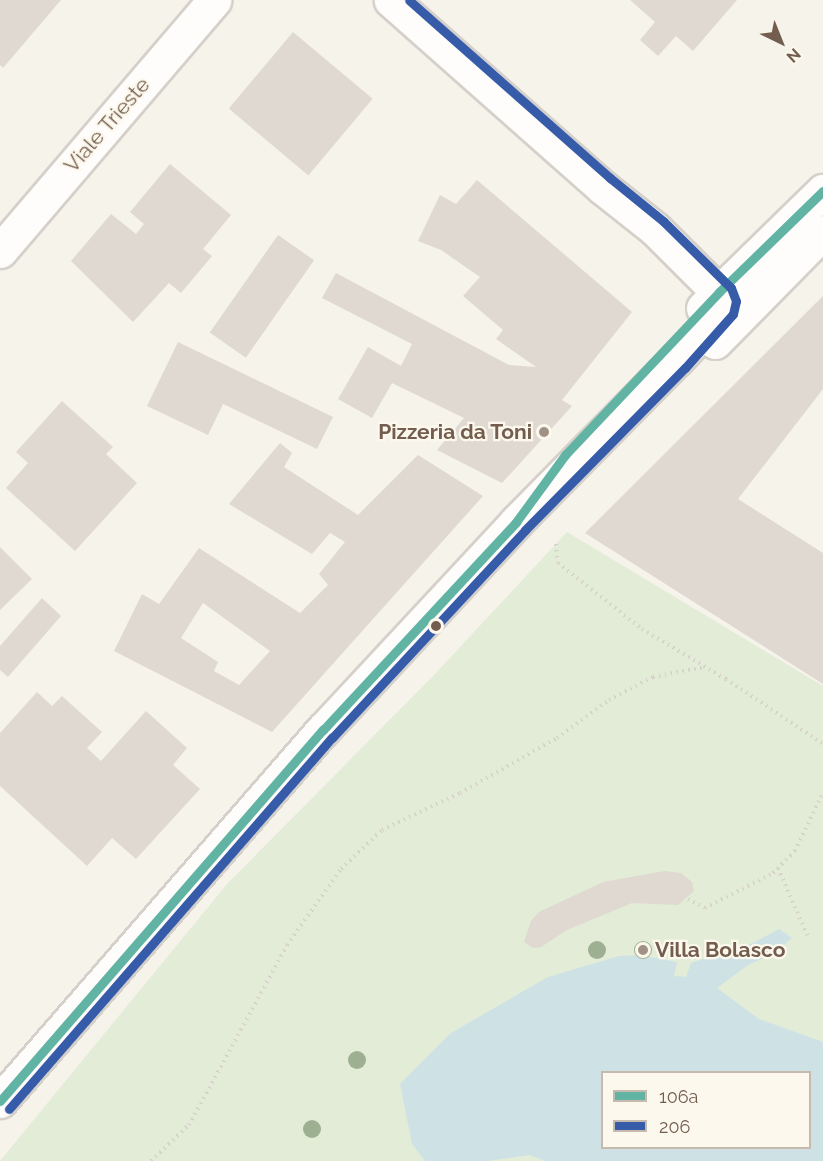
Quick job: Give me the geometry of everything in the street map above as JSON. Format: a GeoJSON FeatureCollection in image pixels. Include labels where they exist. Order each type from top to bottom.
{"type":"FeatureCollection","features":[{"type":"Feature","properties":{"kind":"street","name":"Viale Trieste"},"geometry":{"type":"LineString","coordinates":[[0,251],[214,0]]}},
{"type":"Feature","properties":{"kind":"street"},"geometry":{"type":"LineString","coordinates":[[391,0],[593,179],[654,229],[718,292],[728,296],[736,295],[767,269],[779,269],[789,265]]}},
{"type":"Feature","properties":{"kind":"street"},"geometry":{"type":"LineString","coordinates":[[0,1101],[315,739],[516,522],[565,455],[718,292],[823,191]]}},
{"type":"Feature","properties":{"kind":"street"},"geometry":{"type":"LineString","coordinates":[[516,522],[583,474],[653,408],[823,232]]}},
{"type":"Feature","properties":{"kind":"path"},"geometry":{"type":"LineString","coordinates":[[556,544],[558,563],[642,629],[823,744]]}},
{"type":"Feature","properties":{"kind":"path"},"geometry":{"type":"LineString","coordinates":[[151,1161],[189,1125],[287,945],[341,869],[382,830],[460,794],[557,738],[609,700],[653,677],[705,667]]}},
{"type":"Feature","properties":{"kind":"path"},"geometry":{"type":"LineString","coordinates":[[688,899],[705,908],[778,868],[795,851],[823,792]]}},
{"type":"Feature","properties":{"kind":"path"},"geometry":{"type":"LineString","coordinates":[[778,868],[808,937]]}},
{"type":"Feature","properties":{"kind":"green space"},"geometry":{"type":"Polygon","coordinates":[[[567,532],[823,686],[823,1161],[0,1161],[227,884],[435,674],[567,532]]]}},
{"type":"Feature","properties":{"kind":"shaded area"},"geometry":{"type":"Polygon","coordinates":[[[779,929],[792,938],[775,953],[748,965],[717,988],[759,1019],[823,1042],[823,1161],[545,1161],[530,1155],[488,1161],[425,1161],[412,1144],[400,1084],[451,1033],[548,977],[619,956],[639,955],[677,962],[674,976],[686,977],[691,963],[753,943],[779,929]]]}},
{"type":"Feature","properties":{"kind":"building"},"geometry":{"type":"Polygon","coordinates":[[[0,0],[61,0],[3,68],[0,65],[0,0]]]}},
{"type":"Feature","properties":{"kind":"building"},"geometry":{"type":"Polygon","coordinates":[[[630,0],[737,0],[693,51],[676,36],[658,56],[640,40],[655,22],[630,0]]]}},
{"type":"Feature","properties":{"kind":"building"},"geometry":{"type":"Polygon","coordinates":[[[293,32],[373,99],[308,175],[229,109],[293,32]]]}},
{"type":"Feature","properties":{"kind":"building"},"geometry":{"type":"Polygon","coordinates":[[[170,164],[231,215],[203,249],[212,256],[181,293],[169,283],[133,322],[71,261],[111,214],[136,234],[144,224],[130,212],[170,164]]]}},
{"type":"Feature","properties":{"kind":"building"},"geometry":{"type":"Polygon","coordinates":[[[477,180],[632,312],[562,400],[572,406],[502,483],[437,450],[464,418],[392,383],[372,418],[338,399],[368,347],[401,366],[412,344],[322,298],[336,273],[509,365],[536,367],[496,339],[503,330],[463,296],[480,277],[441,250],[418,241],[440,195],[456,204],[477,180]]]}},
{"type":"Feature","properties":{"kind":"building"},"geometry":{"type":"Polygon","coordinates":[[[278,235],[314,260],[246,358],[210,332],[278,235]]]}},
{"type":"Feature","properties":{"kind":"building"},"geometry":{"type":"Polygon","coordinates":[[[823,296],[823,389],[738,499],[823,553],[823,684],[585,533],[823,296]]]}},
{"type":"Feature","properties":{"kind":"building"},"geometry":{"type":"Polygon","coordinates":[[[178,342],[333,417],[317,449],[223,404],[208,435],[147,406],[178,342]]]}},
{"type":"Feature","properties":{"kind":"building"},"geometry":{"type":"Polygon","coordinates":[[[62,401],[113,447],[106,454],[137,483],[75,551],[6,488],[28,463],[16,452],[62,401]]]}},
{"type":"Feature","properties":{"kind":"building"},"geometry":{"type":"Polygon","coordinates":[[[280,443],[292,453],[284,467],[358,515],[418,455],[483,496],[272,732],[114,651],[142,594],[159,604],[199,548],[300,613],[328,585],[319,574],[345,542],[330,533],[312,554],[229,504],[280,443]],[[203,603],[181,638],[218,662],[214,671],[239,685],[270,651],[203,603]]]}},
{"type":"Feature","properties":{"kind":"building"},"geometry":{"type":"Polygon","coordinates":[[[0,547],[32,579],[0,610],[0,547]]]}},
{"type":"Feature","properties":{"kind":"building"},"geometry":{"type":"Polygon","coordinates":[[[42,598],[61,616],[8,677],[0,670],[0,646],[42,598]]]}},
{"type":"Feature","properties":{"kind":"building"},"geometry":{"type":"Polygon","coordinates":[[[37,692],[52,706],[62,696],[102,732],[87,748],[101,761],[146,711],[187,748],[173,765],[200,789],[136,859],[112,838],[87,866],[0,786],[0,733],[37,692]]]}},
{"type":"Feature","properties":{"kind":"building"},"geometry":{"type":"Polygon","coordinates":[[[665,871],[681,873],[692,882],[694,891],[678,905],[632,903],[567,930],[541,947],[533,948],[524,942],[531,921],[539,912],[603,882],[665,871]]]}},
{"type":"Feature","properties":{"kind":"transit line","name":"206"},"geometry":{"type":"LineString","coordinates":[[9,1109],[332,738],[525,530],[685,368],[733,314],[736,301],[731,288],[663,221],[610,178],[409,0]]}},
{"type":"Feature","properties":{"kind":"transit line","name":"106a"},"geometry":{"type":"LineString","coordinates":[[0,1101],[323,730],[516,522],[565,455],[719,292],[823,191]]}},
{"type":"Feature","properties":{"kind":"place","name":"Pizzeria da Toni"},"geometry":{"type":"Point","coordinates":[544,432]}},
{"type":"Feature","properties":{"kind":"place","name":"Villa Bolasco"},"geometry":{"type":"Point","coordinates":[643,950]}}]}
